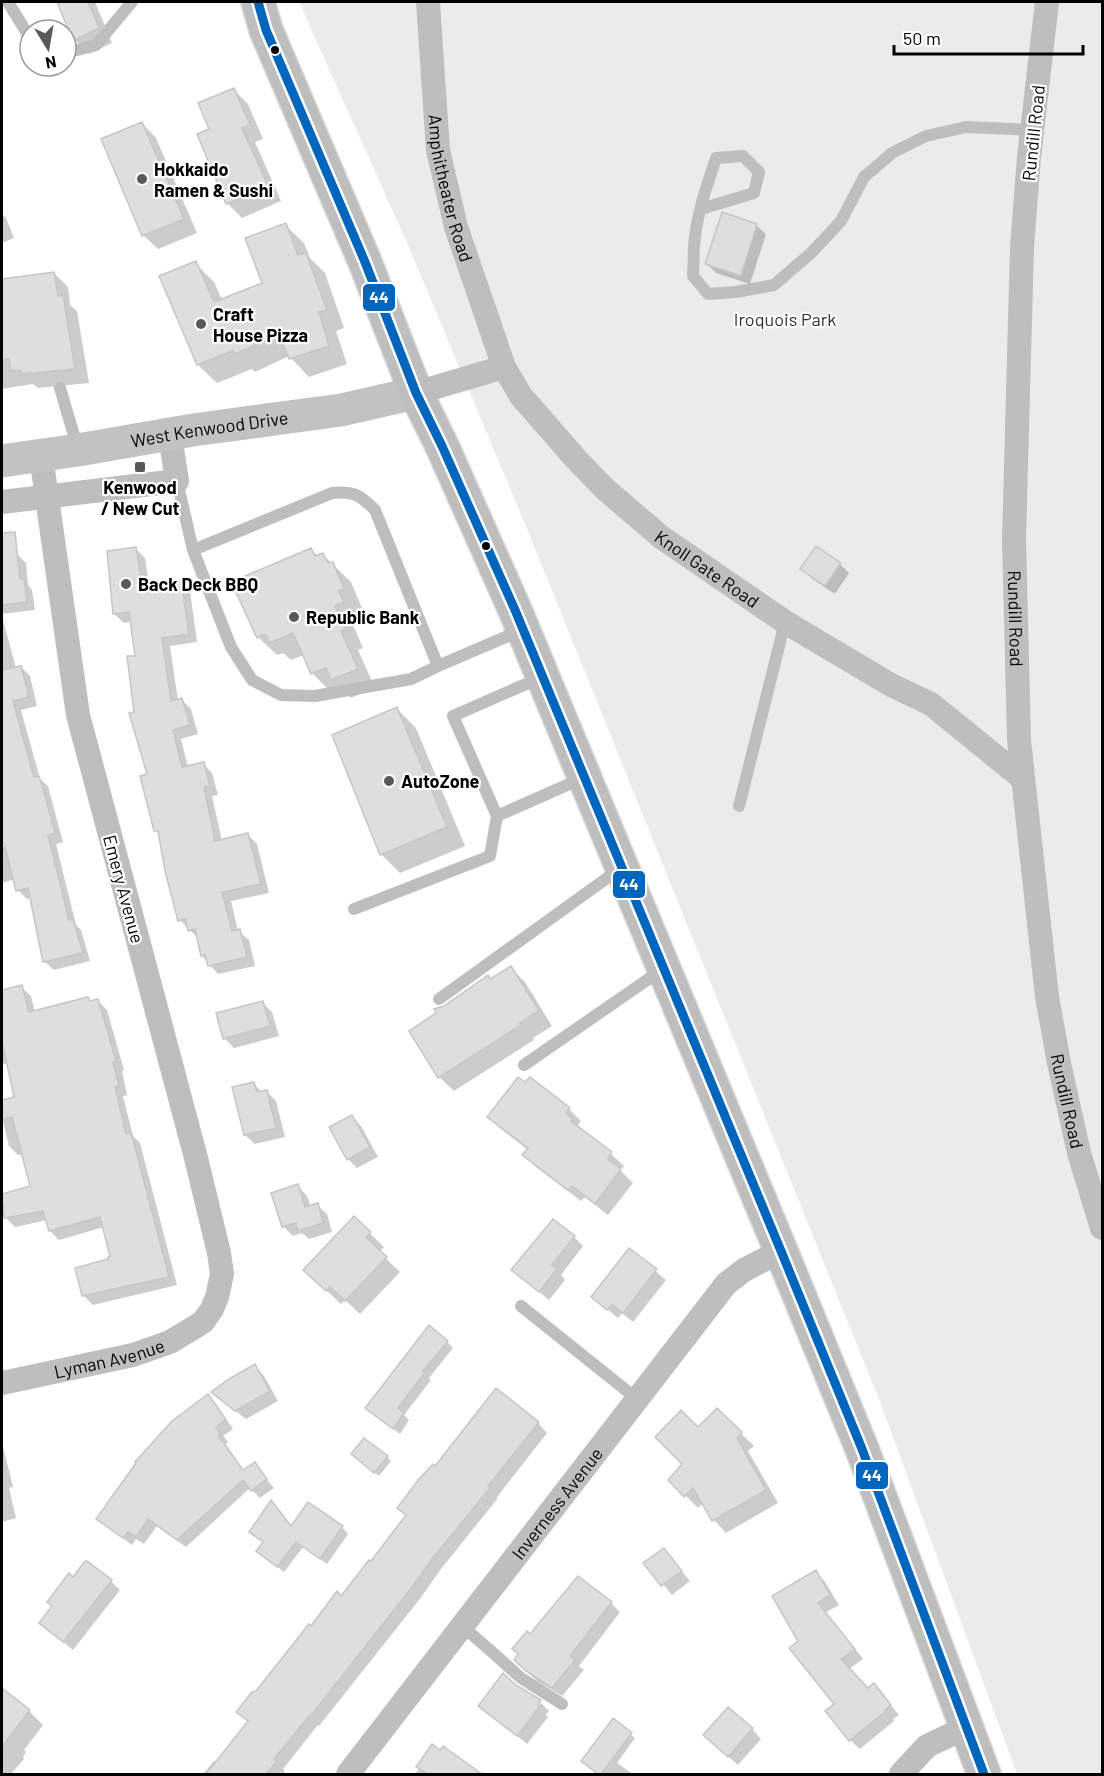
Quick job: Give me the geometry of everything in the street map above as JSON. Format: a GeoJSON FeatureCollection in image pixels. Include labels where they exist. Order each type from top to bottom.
{"type":"FeatureCollection","features":[{"type":"Feature","properties":{"kind":"main road"},"geometry":{"type":"LineString","coordinates":[[258,2],[266,30],[365,262],[416,393],[487,545],[543,676],[781,1251],[862,1449],[984,1774]]}},
{"type":"Feature","properties":{"kind":"street","name":"Amphitheater Road"},"geometry":{"type":"LineString","coordinates":[[428,2],[438,150],[456,227],[504,367]]}},
{"type":"Feature","properties":{"kind":"street","name":"Rundill Road"},"geometry":{"type":"LineString","coordinates":[[1047,2],[1022,247],[1014,539],[1018,730],[1040,944],[1057,1052],[1079,1153],[1102,1228]]}},
{"type":"Feature","properties":{"kind":"street"},"geometry":{"type":"LineString","coordinates":[[416,393],[504,367]]}},
{"type":"Feature","properties":{"kind":"street","name":"Knoll Gate Road"},"geometry":{"type":"LineString","coordinates":[[504,367],[521,396],[535,413],[605,489],[661,537],[785,622],[891,686],[931,705],[1022,778]]}},
{"type":"Feature","properties":{"kind":"street","name":"West Kenwood Drive"},"geometry":{"type":"LineString","coordinates":[[2,461],[193,430],[341,410],[416,393]]}},
{"type":"Feature","properties":{"kind":"street"},"geometry":{"type":"LineString","coordinates":[[2,502],[177,481],[170,435]]}},
{"type":"Feature","properties":{"kind":"street","name":"Emery Avenue"},"geometry":{"type":"LineString","coordinates":[[41,456],[78,715],[196,1158],[219,1253],[222,1274],[217,1297],[207,1315]]}},
{"type":"Feature","properties":{"kind":"street","name":"Inverness Avenue"},"geometry":{"type":"LineString","coordinates":[[348,1774],[726,1284],[744,1270],[781,1251]]}},
{"type":"Feature","properties":{"kind":"street","name":"Lyman Avenue"},"geometry":{"type":"LineString","coordinates":[[2,1383],[142,1352],[178,1338],[193,1329],[207,1315]]}},
{"type":"Feature","properties":{"kind":"street"},"geometry":{"type":"LineString","coordinates":[[901,1774],[927,1746],[967,1727]]}},
{"type":"Feature","properties":{"kind":"lane"},"geometry":{"type":"LineString","coordinates":[[8,2],[18,18]]}},
{"type":"Feature","properties":{"kind":"lane"},"geometry":{"type":"LineString","coordinates":[[78,50],[96,45],[132,2]]}},
{"type":"Feature","properties":{"kind":"lane"},"geometry":{"type":"LineString","coordinates":[[701,208],[754,193],[759,172],[743,156],[716,158],[701,208],[695,236],[693,276],[708,294],[774,285],[811,253],[841,221],[864,177],[892,153],[926,136],[966,127],[1033,130]]}},
{"type":"Feature","properties":{"kind":"lane"},"geometry":{"type":"LineString","coordinates":[[60,388],[78,450]]}},
{"type":"Feature","properties":{"kind":"lane"},"geometry":{"type":"LineString","coordinates":[[177,481],[193,550],[231,647],[252,680],[281,695],[315,696],[411,680],[523,630]]}},
{"type":"Feature","properties":{"kind":"lane"},"geometry":{"type":"LineString","coordinates":[[193,550],[332,493],[349,492],[363,498],[375,510],[438,666]]}},
{"type":"Feature","properties":{"kind":"lane"},"geometry":{"type":"LineString","coordinates":[[739,806],[785,622]]}},
{"type":"Feature","properties":{"kind":"lane"},"geometry":{"type":"LineString","coordinates":[[354,909],[490,856],[497,816],[453,716],[543,676]]}},
{"type":"Feature","properties":{"kind":"lane"},"geometry":{"type":"LineString","coordinates":[[497,816],[584,778]]}},
{"type":"Feature","properties":{"kind":"lane"},"geometry":{"type":"LineString","coordinates":[[439,999],[622,867]]}},
{"type":"Feature","properties":{"kind":"lane"},"geometry":{"type":"LineString","coordinates":[[524,1065],[664,969]]}},
{"type":"Feature","properties":{"kind":"lane"},"geometry":{"type":"LineString","coordinates":[[521,1306],[637,1400]]}},
{"type":"Feature","properties":{"kind":"lane"},"geometry":{"type":"LineString","coordinates":[[462,1626],[521,1678],[562,1704]]}},
{"type":"Feature","properties":{"kind":"green space","name":"Iroquois Park"},"geometry":{"type":"Polygon","coordinates":[[[299,2],[1102,2],[1102,1774],[1017,1774],[879,1399],[528,531],[408,245],[299,2]]]}},
{"type":"Feature","properties":{"kind":"building"},"geometry":{"type":"Polygon","coordinates":[[[57,2],[88,2],[99,28],[78,38],[78,18],[64,18],[57,2]]]}},
{"type":"Feature","properties":{"kind":"building"},"geometry":{"type":"Polygon","coordinates":[[[234,88],[250,125],[242,128],[268,186],[226,204],[197,134],[209,129],[198,103],[234,88]]]}},
{"type":"Feature","properties":{"kind":"building","name":"Hokkaido Ramen & Sushi"},"geometry":{"type":"Polygon","coordinates":[[[142,122],[184,219],[142,236],[101,139],[142,122]]]}},
{"type":"Feature","properties":{"kind":"building"},"geometry":{"type":"Polygon","coordinates":[[[722,212],[757,224],[741,276],[705,264],[722,212]]]}},
{"type":"Feature","properties":{"kind":"building"},"geometry":{"type":"Polygon","coordinates":[[[286,223],[298,255],[306,253],[327,310],[319,312],[329,346],[289,359],[279,334],[235,354],[233,351],[197,365],[159,276],[196,261],[214,302],[262,283],[245,238],[286,223]]]}},
{"type":"Feature","properties":{"kind":"building"},"geometry":{"type":"Polygon","coordinates":[[[54,272],[58,296],[63,295],[75,369],[22,374],[21,370],[11,371],[9,359],[2,360],[2,279],[54,272]]]}},
{"type":"Feature","properties":{"kind":"building"},"geometry":{"type":"Polygon","coordinates":[[[15,532],[20,579],[24,579],[27,602],[2,605],[2,533],[15,532]]]}},
{"type":"Feature","properties":{"kind":"building"},"geometry":{"type":"Polygon","coordinates":[[[816,546],[841,563],[825,586],[800,569],[816,546]]]}},
{"type":"Feature","properties":{"kind":"building"},"geometry":{"type":"Polygon","coordinates":[[[136,547],[142,585],[181,580],[189,634],[162,638],[171,701],[182,698],[190,725],[173,730],[182,767],[204,762],[210,786],[204,787],[215,841],[248,833],[261,884],[222,892],[232,931],[240,929],[247,957],[208,966],[205,955],[201,956],[195,929],[188,931],[185,919],[178,921],[165,871],[158,831],[154,831],[140,776],[147,774],[129,713],[134,712],[127,656],[135,656],[129,612],[113,614],[107,551],[136,547]]]}},
{"type":"Feature","properties":{"kind":"building","name":"Republic Bank"},"geometry":{"type":"Polygon","coordinates":[[[311,548],[315,556],[323,553],[328,563],[333,562],[344,589],[338,591],[344,602],[335,606],[345,629],[341,631],[358,669],[331,680],[326,668],[311,674],[293,633],[270,643],[265,634],[257,638],[231,582],[311,548]]]}},
{"type":"Feature","properties":{"kind":"building"},"geometry":{"type":"Polygon","coordinates":[[[21,666],[29,697],[13,701],[34,777],[39,776],[49,810],[55,833],[48,835],[69,920],[73,919],[83,953],[43,962],[28,888],[16,891],[5,847],[2,848],[2,670],[21,666]]]}},
{"type":"Feature","properties":{"kind":"building","name":"AutoZone"},"geometry":{"type":"Polygon","coordinates":[[[397,707],[447,827],[380,855],[332,735],[397,707]]]}},
{"type":"Feature","properties":{"kind":"building"},"geometry":{"type":"Polygon","coordinates":[[[511,966],[539,1011],[438,1078],[409,1031],[436,1013],[434,1009],[444,1006],[488,975],[490,979],[511,966]]]}},
{"type":"Feature","properties":{"kind":"building"},"geometry":{"type":"Polygon","coordinates":[[[22,985],[29,1012],[88,997],[90,1001],[98,999],[116,1061],[113,1062],[119,1086],[115,1087],[126,1134],[131,1132],[169,1277],[82,1296],[75,1268],[108,1259],[110,1256],[100,1217],[49,1231],[43,1211],[4,1218],[2,1194],[30,1186],[12,1117],[2,1120],[2,1100],[14,1097],[2,1041],[2,990],[22,985]]]}},
{"type":"Feature","properties":{"kind":"building"},"geometry":{"type":"Polygon","coordinates":[[[263,1001],[270,1026],[223,1039],[216,1013],[263,1001]]]}},
{"type":"Feature","properties":{"kind":"building"},"geometry":{"type":"Polygon","coordinates":[[[518,1077],[525,1082],[530,1077],[570,1108],[566,1113],[573,1119],[571,1121],[612,1152],[608,1159],[621,1169],[595,1204],[572,1186],[568,1190],[522,1155],[528,1148],[487,1117],[518,1077]]]}},
{"type":"Feature","properties":{"kind":"building"},"geometry":{"type":"Polygon","coordinates":[[[254,1082],[257,1092],[267,1090],[276,1128],[244,1135],[232,1087],[254,1082]]]}},
{"type":"Feature","properties":{"kind":"building"},"geometry":{"type":"Polygon","coordinates":[[[352,1115],[370,1147],[347,1160],[329,1127],[352,1115]]]}},
{"type":"Feature","properties":{"kind":"building"},"geometry":{"type":"Polygon","coordinates":[[[298,1184],[305,1207],[318,1203],[323,1223],[298,1231],[296,1223],[282,1227],[271,1193],[298,1184]]]}},
{"type":"Feature","properties":{"kind":"building"},"geometry":{"type":"Polygon","coordinates":[[[354,1216],[371,1232],[366,1237],[387,1257],[345,1301],[330,1287],[326,1291],[303,1270],[354,1216]]]}},
{"type":"Feature","properties":{"kind":"building"},"geometry":{"type":"Polygon","coordinates":[[[553,1219],[575,1236],[552,1265],[557,1269],[539,1292],[511,1270],[553,1219]]]}},
{"type":"Feature","properties":{"kind":"building"},"geometry":{"type":"Polygon","coordinates":[[[629,1248],[657,1269],[623,1313],[612,1305],[607,1310],[591,1297],[629,1248]]]}},
{"type":"Feature","properties":{"kind":"building"},"geometry":{"type":"Polygon","coordinates":[[[429,1325],[448,1341],[423,1371],[425,1372],[398,1408],[404,1413],[393,1429],[365,1408],[429,1325]]]}},
{"type":"Feature","properties":{"kind":"building"},"geometry":{"type":"Polygon","coordinates":[[[255,1364],[270,1391],[235,1411],[211,1392],[229,1379],[255,1364]]]}},
{"type":"Feature","properties":{"kind":"building"},"geometry":{"type":"Polygon","coordinates":[[[496,1388],[539,1422],[488,1486],[490,1488],[309,1718],[274,1759],[277,1761],[266,1774],[206,1774],[248,1721],[236,1712],[252,1692],[256,1691],[309,1624],[311,1626],[337,1591],[341,1596],[369,1560],[371,1561],[406,1515],[397,1508],[419,1479],[433,1464],[435,1466],[496,1388]]]}},
{"type":"Feature","properties":{"kind":"building"},"geometry":{"type":"Polygon","coordinates":[[[208,1394],[226,1420],[216,1427],[220,1434],[218,1435],[243,1470],[255,1462],[267,1479],[251,1491],[243,1480],[177,1540],[148,1519],[136,1537],[128,1532],[123,1538],[96,1519],[135,1462],[172,1421],[208,1394]]]}},
{"type":"Feature","properties":{"kind":"building"},"geometry":{"type":"Polygon","coordinates":[[[717,1408],[742,1432],[737,1438],[766,1490],[712,1521],[693,1488],[684,1497],[668,1480],[682,1464],[655,1437],[681,1410],[698,1427],[717,1408]]]}},
{"type":"Feature","properties":{"kind":"building"},"geometry":{"type":"Polygon","coordinates":[[[364,1438],[388,1456],[374,1473],[351,1454],[364,1438]]]}},
{"type":"Feature","properties":{"kind":"building"},"geometry":{"type":"Polygon","coordinates":[[[271,1500],[291,1526],[308,1502],[343,1526],[320,1559],[296,1542],[277,1567],[256,1551],[263,1542],[249,1532],[271,1500]]]}},
{"type":"Feature","properties":{"kind":"building"},"geometry":{"type":"Polygon","coordinates":[[[664,1548],[682,1571],[661,1586],[643,1563],[664,1548]]]}},
{"type":"Feature","properties":{"kind":"building"},"geometry":{"type":"Polygon","coordinates":[[[85,1561],[112,1580],[63,1642],[39,1623],[52,1606],[47,1602],[69,1573],[73,1577],[85,1561]]]}},
{"type":"Feature","properties":{"kind":"building"},"geometry":{"type":"Polygon","coordinates":[[[816,1570],[830,1595],[818,1603],[855,1649],[841,1659],[868,1688],[874,1683],[891,1705],[849,1741],[825,1711],[834,1704],[789,1648],[798,1641],[772,1596],[816,1570]]]}},
{"type":"Feature","properties":{"kind":"building"},"geometry":{"type":"Polygon","coordinates":[[[578,1576],[612,1602],[570,1656],[575,1660],[552,1688],[514,1660],[518,1654],[512,1649],[527,1631],[530,1634],[578,1576]]]}},
{"type":"Feature","properties":{"kind":"building"},"geometry":{"type":"Polygon","coordinates":[[[503,1673],[516,1685],[541,1700],[538,1704],[540,1706],[517,1736],[478,1706],[503,1673]]]}},
{"type":"Feature","properties":{"kind":"building"},"geometry":{"type":"Polygon","coordinates":[[[2,1688],[30,1710],[2,1747],[2,1688]]]}},
{"type":"Feature","properties":{"kind":"building"},"geometry":{"type":"Polygon","coordinates":[[[728,1707],[753,1728],[728,1757],[703,1735],[728,1707]]]}},
{"type":"Feature","properties":{"kind":"building"},"geometry":{"type":"Polygon","coordinates":[[[613,1718],[632,1733],[601,1774],[598,1774],[581,1761],[613,1718]]]}},
{"type":"Feature","properties":{"kind":"building"},"geometry":{"type":"Polygon","coordinates":[[[432,1744],[440,1750],[443,1746],[482,1774],[428,1774],[416,1767],[432,1744]]]}},
{"type":"Feature","properties":{"kind":"transit line","name":"44"},"geometry":{"type":"LineString","coordinates":[[258,2],[266,30],[365,262],[416,393],[515,610],[781,1251],[862,1449],[984,1774]]}},
{"type":"Feature","properties":{"kind":"place","name":"Hokkaido Ramen & Sushi"},"geometry":{"type":"Point","coordinates":[142,179]}},
{"type":"Feature","properties":{"kind":"place","name":"Craft House Pizza"},"geometry":{"type":"Point","coordinates":[201,324]}},
{"type":"Feature","properties":{"kind":"place","name":"Kenwood / New Cut"},"geometry":{"type":"Point","coordinates":[140,467]}},
{"type":"Feature","properties":{"kind":"place","name":"Back Deck BBQ"},"geometry":{"type":"Point","coordinates":[126,584]}},
{"type":"Feature","properties":{"kind":"place","name":"Republic Bank"},"geometry":{"type":"Point","coordinates":[294,617]}},
{"type":"Feature","properties":{"kind":"place","name":"AutoZone"},"geometry":{"type":"Point","coordinates":[389,781]}}]}
